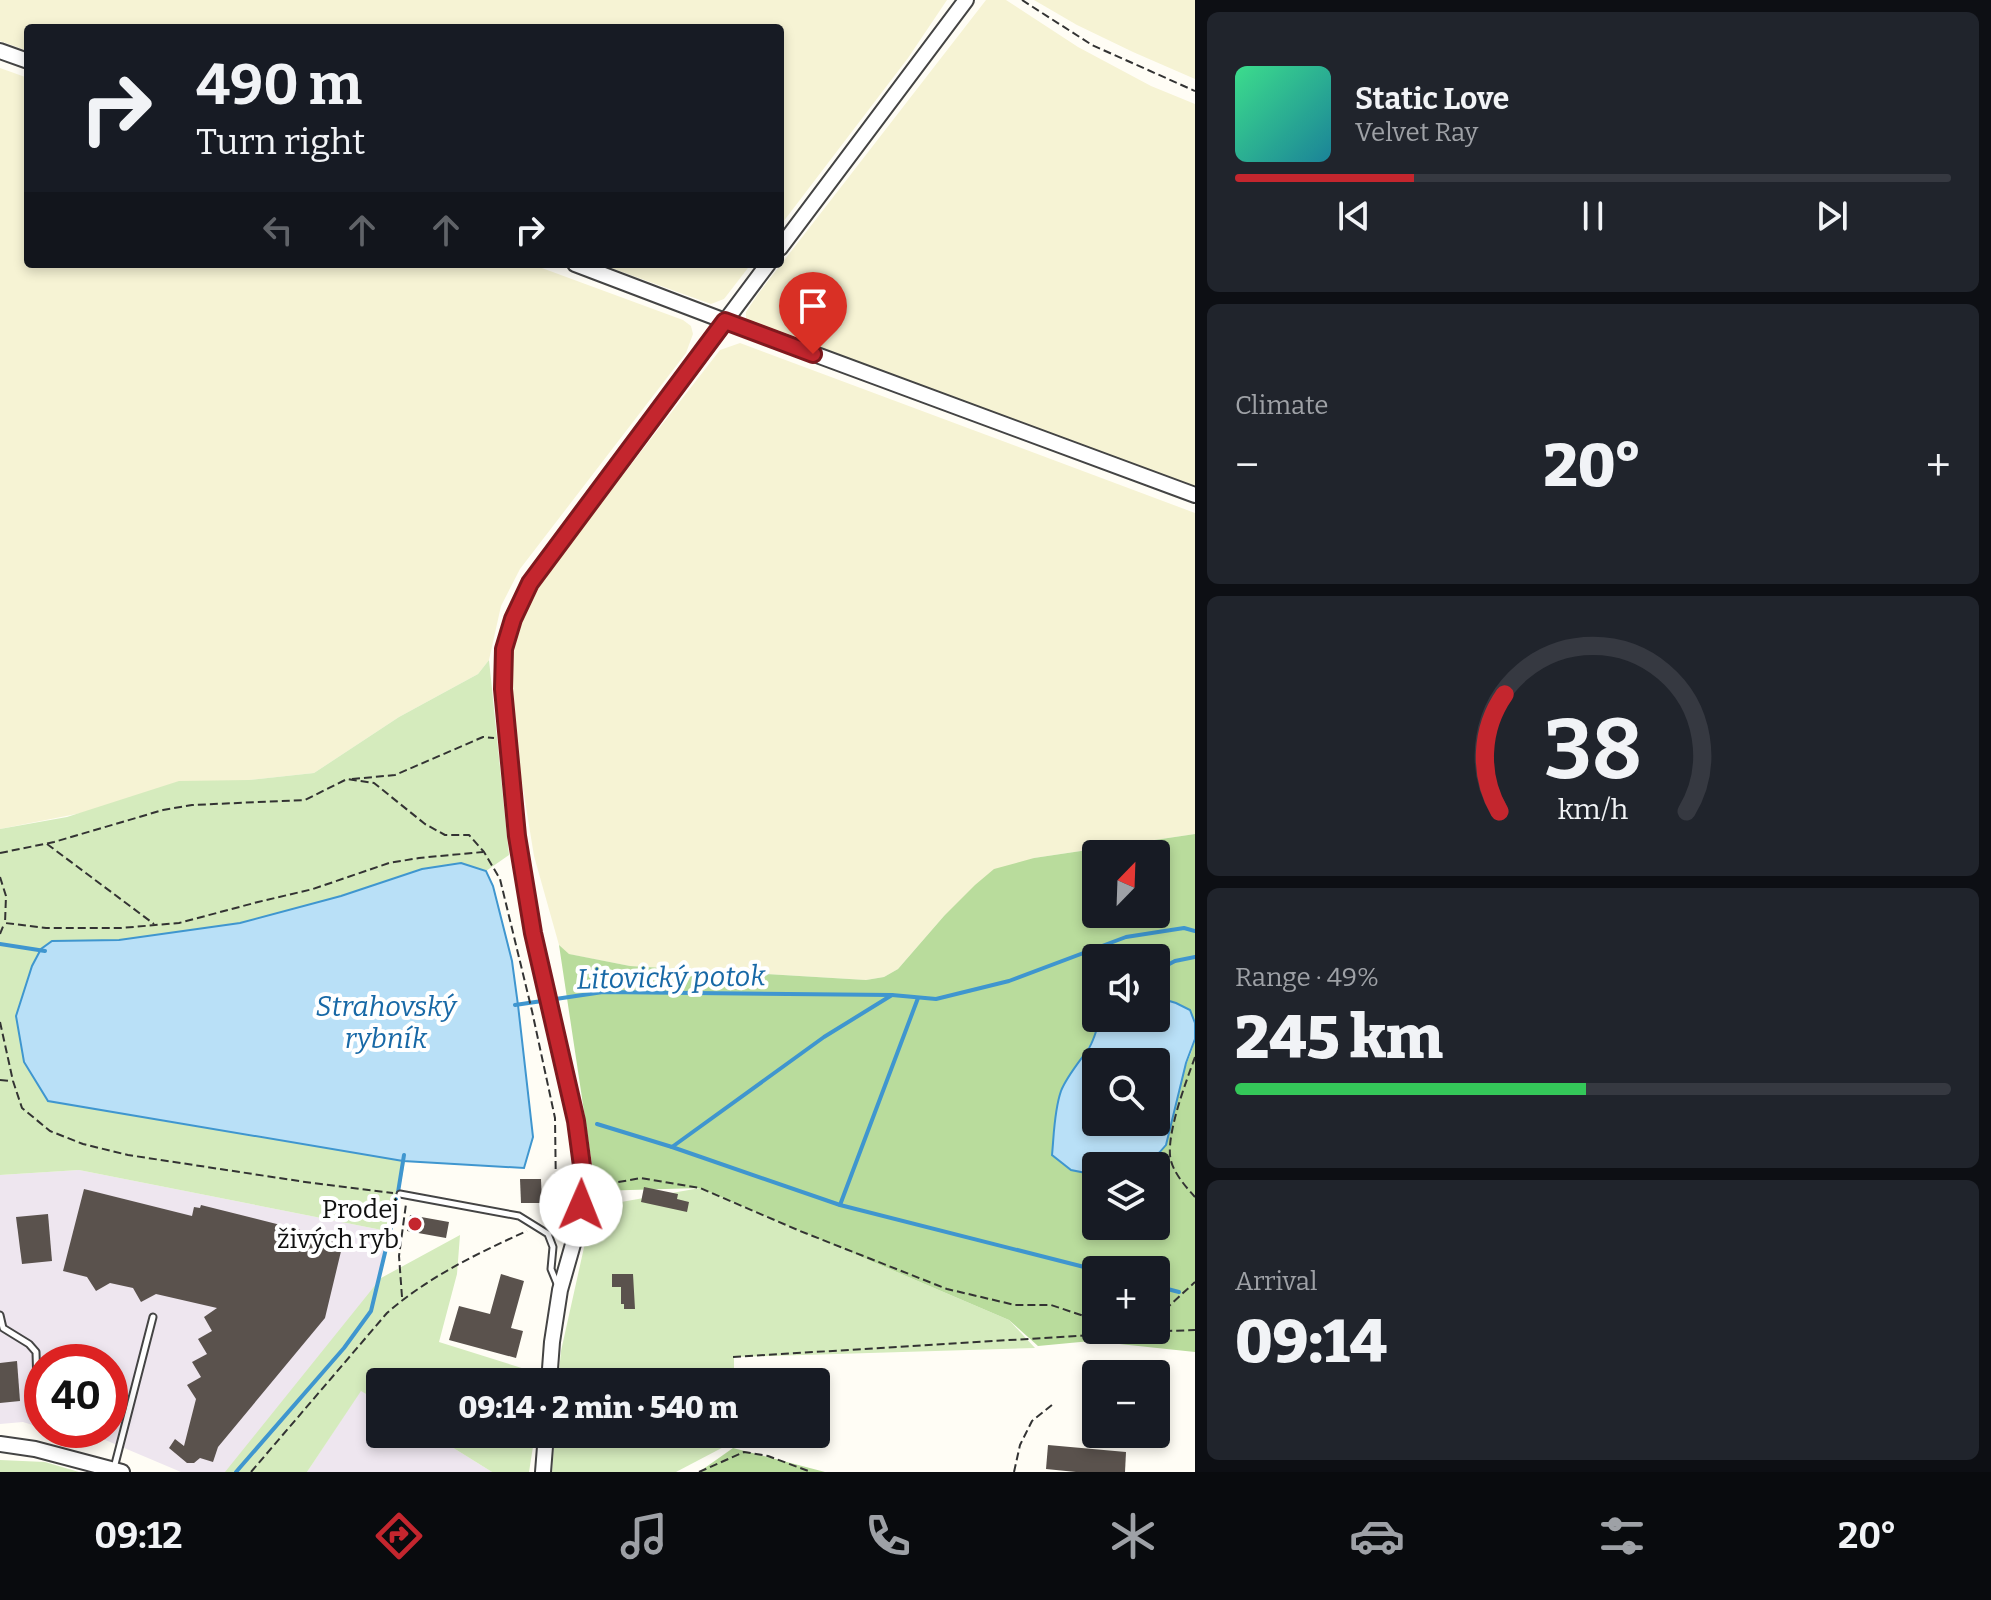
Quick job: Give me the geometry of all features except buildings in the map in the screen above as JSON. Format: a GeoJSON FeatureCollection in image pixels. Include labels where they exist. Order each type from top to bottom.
{"type":"FeatureCollection","features":[{"type":"Feature","properties":{"kind":"street"},"geometry":{"type":"LineString","coordinates":[[784,243],[966,0]]}},
{"type":"Feature","properties":{"kind":"street"},"geometry":{"type":"LineString","coordinates":[[0,51],[24,60]]}},
{"type":"Feature","properties":{"kind":"street"},"geometry":{"type":"LineString","coordinates":[[586,268],[1195,495]]}},
{"type":"Feature","properties":{"kind":"street"},"geometry":{"type":"LineString","coordinates":[[550,1368],[560,1290],[579,1223],[584,1181],[576,1121],[533,933],[517,836],[503,689],[504,649],[513,619],[530,583],[765,268]]}},
{"type":"Feature","properties":{"kind":"street"},"geometry":{"type":"LineString","coordinates":[[0,1444],[35,1449],[118,1470]]}},
{"type":"Feature","properties":{"kind":"street"},"geometry":{"type":"LineString","coordinates":[[543,1472],[545,1448]]}},
{"type":"Feature","properties":{"kind":"lane"},"geometry":{"type":"LineString","coordinates":[[397,1193],[519,1216],[548,1234],[553,1247],[551,1269],[560,1290]]}},
{"type":"Feature","properties":{"kind":"lane"},"geometry":{"type":"LineString","coordinates":[[0,1315],[2,1329],[29,1344]]}},
{"type":"Feature","properties":{"kind":"lane"},"geometry":{"type":"LineString","coordinates":[[118,1470],[153,1317]]}},
{"type":"Feature","properties":{"kind":"path"},"geometry":{"type":"LineString","coordinates":[[1022,0],[1092,45],[1195,91]]}},
{"type":"Feature","properties":{"kind":"path"},"geometry":{"type":"LineString","coordinates":[[0,853],[163,810],[192,805],[305,800],[347,779],[395,775],[483,737],[508,739]]}},
{"type":"Feature","properties":{"kind":"path"},"geometry":{"type":"LineString","coordinates":[[347,779],[374,783],[425,824],[445,835],[469,835],[484,852],[500,879],[555,1118],[556,1193],[561,1225]]}},
{"type":"Feature","properties":{"kind":"path"},"geometry":{"type":"LineString","coordinates":[[46,843],[155,925]]}},
{"type":"Feature","properties":{"kind":"path"},"geometry":{"type":"LineString","coordinates":[[5,923],[46,928],[121,928],[179,923],[313,889],[389,863],[484,852]]}},
{"type":"Feature","properties":{"kind":"path"},"geometry":{"type":"LineString","coordinates":[[0,877],[6,896],[5,923],[0,934]]}},
{"type":"Feature","properties":{"kind":"path"},"geometry":{"type":"LineString","coordinates":[[0,1022],[22,1108],[50,1131],[83,1144],[128,1155],[397,1193]]}},
{"type":"Feature","properties":{"kind":"path"},"geometry":{"type":"LineString","coordinates":[[1195,1057],[1173,1129],[1170,1157],[1180,1180],[1195,1197]]}},
{"type":"Feature","properties":{"kind":"path"},"geometry":{"type":"LineString","coordinates":[[0,1080],[13,1081]]}},
{"type":"Feature","properties":{"kind":"path"},"geometry":{"type":"LineString","coordinates":[[581,1205],[613,1183],[641,1178],[700,1188],[947,1289],[1015,1305],[1051,1305],[1082,1315]]}},
{"type":"Feature","properties":{"kind":"path"},"geometry":{"type":"LineString","coordinates":[[402,1299],[399,1256],[408,1195]]}},
{"type":"Feature","properties":{"kind":"path"},"geometry":{"type":"LineString","coordinates":[[251,1472],[402,1299],[488,1248],[537,1227],[579,1223]]}},
{"type":"Feature","properties":{"kind":"path"},"geometry":{"type":"LineString","coordinates":[[1170,1305],[1195,1282]]}},
{"type":"Feature","properties":{"kind":"path"},"geometry":{"type":"LineString","coordinates":[[1170,1330],[1195,1330]]}},
{"type":"Feature","properties":{"kind":"path"},"geometry":{"type":"LineString","coordinates":[[733,1357],[1082,1336]]}},
{"type":"Feature","properties":{"kind":"path"},"geometry":{"type":"LineString","coordinates":[[1014,1472],[1020,1445],[1032,1421],[1052,1405]]}},
{"type":"Feature","properties":{"kind":"path"},"geometry":{"type":"LineString","coordinates":[[699,1472],[744,1452],[768,1456],[811,1472]]}},
{"type":"Feature","properties":{"kind":"shaded area"},"geometry":{"type":"Polygon","coordinates":[[[0,0],[947,0],[908,58],[784,221],[784,24],[24,24],[24,50],[0,41],[0,0]]]}},
{"type":"Feature","properties":{"kind":"shaded area"},"geometry":{"type":"Polygon","coordinates":[[[986,0],[1006,0],[1078,47],[1151,86],[1195,104],[1195,488],[746,320],[746,312],[778,268],[784,268],[784,260],[986,0]]]}},
{"type":"Feature","properties":{"kind":"shaded area"},"geometry":{"type":"Polygon","coordinates":[[[1034,0],[1195,0],[1195,79],[1077,25],[1034,0]]]}},
{"type":"Feature","properties":{"kind":"shaded area"},"geometry":{"type":"Polygon","coordinates":[[[0,68],[24,77],[24,268],[542,268],[683,320],[691,326],[693,334],[686,353],[520,569],[501,606],[489,660],[478,674],[399,717],[314,773],[249,780],[0,829],[0,68]]]}},
{"type":"Feature","properties":{"kind":"shaded area"},"geometry":{"type":"Polygon","coordinates":[[[611,268],[748,268],[724,299],[711,304],[611,268]]]}},
{"type":"Feature","properties":{"kind":"shaded area"},"geometry":{"type":"Polygon","coordinates":[[[740,343],[1195,513],[1195,834],[1155,840],[1082,840],[1082,851],[1034,858],[944,916],[898,969],[884,977],[866,980],[630,966],[568,954],[559,945],[534,856],[519,764],[512,658],[519,625],[545,576],[720,350],[740,343]]]}},
{"type":"Feature","properties":{"kind":"shaded area"},"geometry":{"type":"Polygon","coordinates":[[[79,1170],[392,1232],[368,1311],[232,1472],[181,1472],[124,1448],[128,1448],[128,1344],[24,1344],[24,1422],[0,1424],[0,1175],[79,1170]]]}},
{"type":"Feature","properties":{"kind":"shaded area"},"geometry":{"type":"Polygon","coordinates":[[[361,1390],[366,1393],[366,1448],[453,1448],[492,1472],[307,1472],[361,1390]]]}},
{"type":"Feature","properties":{"kind":"green space"},"geometry":{"type":"Polygon","coordinates":[[[489,660],[509,855],[486,871],[461,863],[422,869],[341,896],[240,923],[119,940],[52,941],[41,949],[32,966],[16,1016],[163,1121],[405,1161],[392,1232],[79,1170],[0,1175],[0,829],[67,817],[179,781],[249,780],[314,773],[399,717],[478,674],[489,660]]]}},
{"type":"Feature","properties":{"kind":"green space"},"geometry":{"type":"Polygon","coordinates":[[[1195,834],[1195,1023],[1190,1010],[1170,1002],[1170,944],[1082,944],[1082,1032],[1095,1032],[1096,1035],[1088,1048],[1082,1048],[1082,1057],[1061,1090],[1083,1152],[1082,1240],[1170,1240],[1170,1152],[1150,1152],[1157,1136],[1170,1136],[1170,1104],[1195,1039],[1195,1352],[1119,1344],[1170,1344],[1170,1256],[1082,1256],[1082,1342],[1038,1346],[1009,1320],[700,1188],[596,1191],[559,945],[569,954],[630,966],[866,980],[884,977],[898,969],[944,916],[994,869],[1034,858],[1082,851],[1082,928],[1170,928],[1170,840],[1155,840],[1195,834]]]}},
{"type":"Feature","properties":{"kind":"green space"},"geometry":{"type":"Polygon","coordinates":[[[700,1188],[1009,1320],[1035,1348],[734,1357],[734,1368],[559,1368],[593,1207],[700,1188]]]}},
{"type":"Feature","properties":{"kind":"green space"},"geometry":{"type":"Polygon","coordinates":[[[460,1235],[457,1274],[439,1342],[522,1368],[366,1368],[366,1394],[361,1391],[307,1472],[225,1472],[381,1278],[460,1235]]]}},
{"type":"Feature","properties":{"kind":"green space"},"geometry":{"type":"Polygon","coordinates":[[[453,1448],[533,1448],[529,1472],[492,1472],[453,1448]]]}},
{"type":"Feature","properties":{"kind":"green space"},"geometry":{"type":"Polygon","coordinates":[[[554,1448],[722,1448],[676,1472],[552,1472],[554,1448]]]}},
{"type":"Feature","properties":{"kind":"green space"},"geometry":{"type":"Polygon","coordinates":[[[733,1448],[825,1472],[699,1472],[733,1448]]]}},
{"type":"Feature","properties":{"kind":"green space"},"geometry":{"type":"Polygon","coordinates":[[[0,1460],[45,1462],[79,1472],[0,1472],[0,1460]]]}},
{"type":"Feature","properties":{"kind":"water","name":"Strahovský rybník"},"geometry":{"type":"Polygon","coordinates":[[[461,863],[486,871],[493,886],[512,961],[533,1137],[524,1168],[403,1161],[48,1101],[24,1062],[16,1016],[32,966],[41,949],[52,941],[119,940],[240,923],[341,896],[422,869],[461,863]]]}},
{"type":"Feature","properties":{"kind":"water"},"geometry":{"type":"Polygon","coordinates":[[[1170,1001],[1190,1010],[1195,1023],[1195,1039],[1170,1129],[1170,1048],[1089,1048],[1096,1032],[1170,1032],[1170,1001]]]}},
{"type":"Feature","properties":{"kind":"water"},"geometry":{"type":"Polygon","coordinates":[[[1082,1058],[1082,1136],[1168,1136],[1166,1145],[1160,1152],[1082,1152],[1082,1172],[1071,1170],[1052,1155],[1057,1107],[1070,1074],[1082,1058]]]}},
{"type":"Feature","properties":{"kind":"waterway","name":"Litovický potok"},"geometry":{"type":"LineString","coordinates":[[515,1005],[603,992],[892,995],[936,999],[1009,981],[1126,937],[1184,928],[1195,931]]}},
{"type":"Feature","properties":{"kind":"waterway","name":"Litovický potok"},"geometry":{"type":"LineString","coordinates":[[0,944],[45,951]]}},
{"type":"Feature","properties":{"kind":"waterway"},"geometry":{"type":"LineString","coordinates":[[1170,964],[1195,957]]}},
{"type":"Feature","properties":{"kind":"waterway"},"geometry":{"type":"LineString","coordinates":[[597,1124],[672,1147],[824,1037],[892,995]]}},
{"type":"Feature","properties":{"kind":"waterway"},"geometry":{"type":"LineString","coordinates":[[672,1147],[840,1205],[918,998]]}},
{"type":"Feature","properties":{"kind":"waterway"},"geometry":{"type":"LineString","coordinates":[[236,1472],[344,1348],[371,1311],[395,1211],[404,1155]]}},
{"type":"Feature","properties":{"kind":"waterway"},"geometry":{"type":"LineString","coordinates":[[840,1205],[1082,1266]]}},
{"type":"Feature","properties":{"kind":"waterway"},"geometry":{"type":"LineString","coordinates":[[1170,1290],[1179,1292]]}},
{"type":"Feature","properties":{"kind":"place","name":"Prodej živých ryb"},"geometry":{"type":"Point","coordinates":[415,1224]}},
{"type":"Feature","properties":{"kind":"route"},"geometry":{"type":"LineString","coordinates":[[581,1205],[584,1181],[576,1121],[533,933],[517,836],[503,689],[504,649],[513,619],[530,583],[725,321],[813,354]]}}]}
